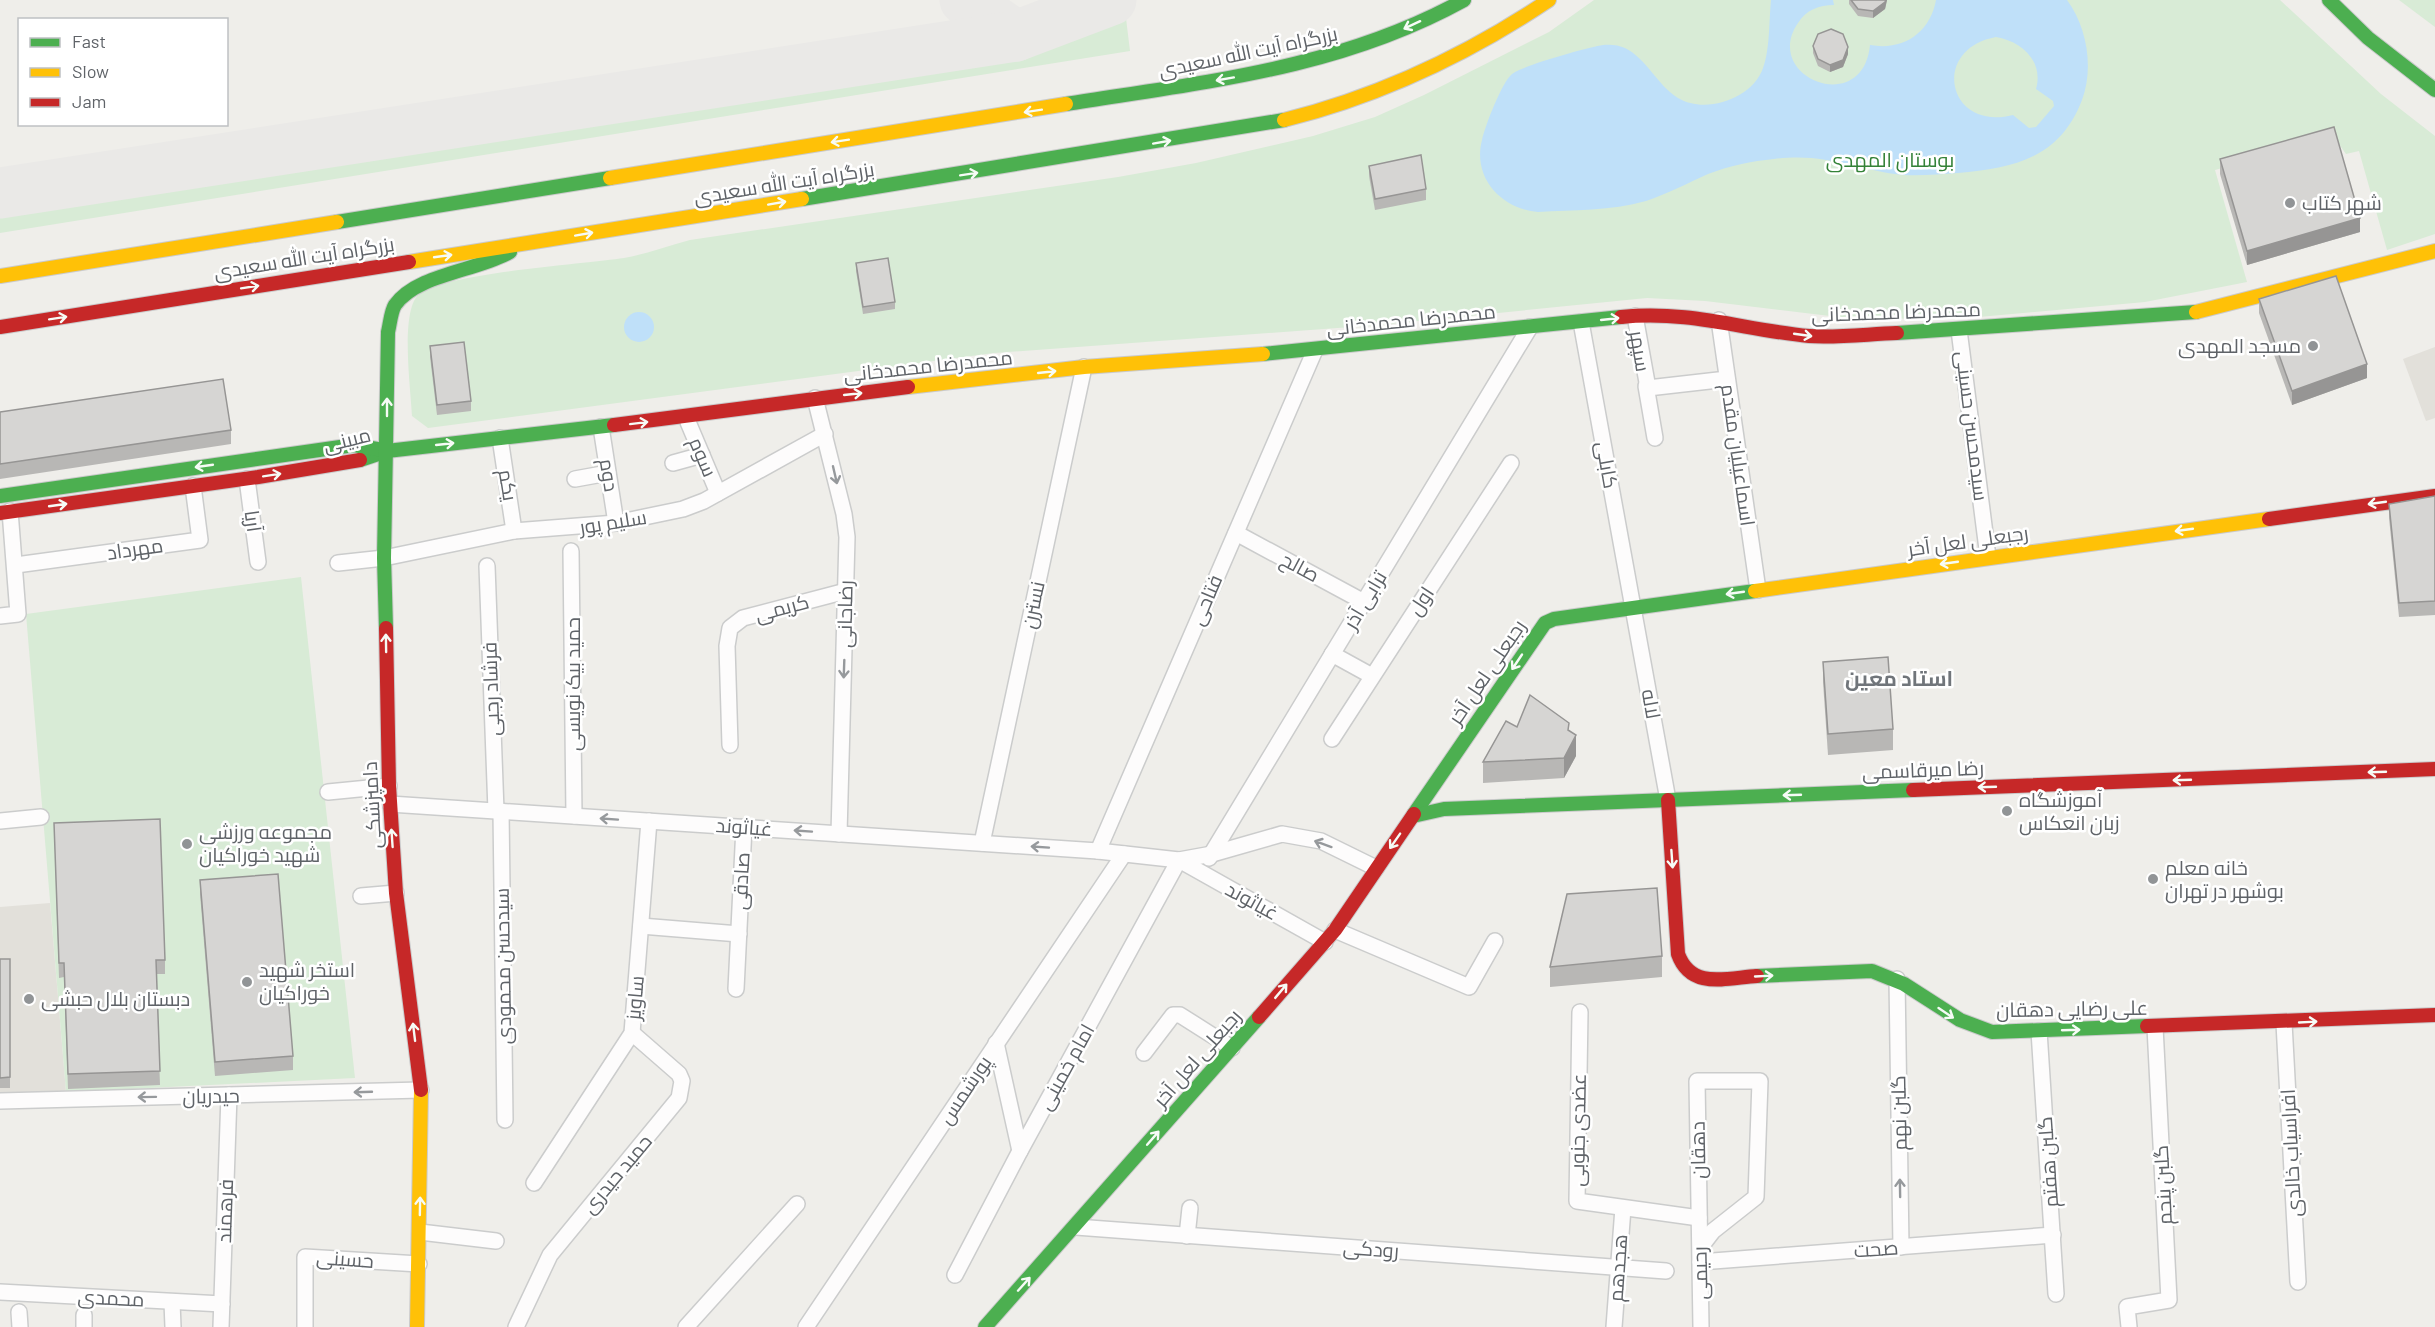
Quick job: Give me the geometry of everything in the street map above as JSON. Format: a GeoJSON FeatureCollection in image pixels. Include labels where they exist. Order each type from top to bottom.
{"type":"FeatureCollection","features":[{"type":"Feature","properties":{"kind":"main road","name":"بزرگراه آیت الله سعیدی"},"geometry":{"type":"LineString","coordinates":[[0,276],[1273,71],[1330,58],[1398,32],[1464,0]]}},
{"type":"Feature","properties":{"kind":"main road","name":"بزرگراه آیت الله سعیدی"},"geometry":{"type":"LineString","coordinates":[[0,327],[1076,158],[1303,116],[1386,89],[1440,65],[1511,27],[1549,0]]}},
{"type":"Feature","properties":{"kind":"main road"},"geometry":{"type":"LineString","coordinates":[[2329,0],[2368,38],[2435,90]]}},
{"type":"Feature","properties":{"kind":"main road","name":"دامپزشکی"},"geometry":{"type":"LineString","coordinates":[[417,1327],[422,1090],[396,893],[389,786],[384,558],[388,332],[394,306],[413,287],[494,261],[526,244]]}},
{"type":"Feature","properties":{"kind":"main road","name":"محمدرضا محمدخانی"},"geometry":{"type":"LineString","coordinates":[[387,450],[601,427],[815,398],[1084,368],[1315,350],[1635,316],[1655,315],[1719,320],[1810,336],[1959,330],[2185,314],[2246,301],[2435,251]]}},
{"type":"Feature","properties":{"kind":"main road","name":"مبینی"},"geometry":{"type":"LineString","coordinates":[[0,496],[354,445],[387,450]]}},
{"type":"Feature","properties":{"kind":"main road","name":"مبینی"},"geometry":{"type":"LineString","coordinates":[[5,512],[247,479],[356,461],[387,450]]}},
{"type":"Feature","properties":{"kind":"main road"},"geometry":{"type":"LineString","coordinates":[[244,461],[247,479]]}},
{"type":"Feature","properties":{"kind":"main road","name":"رجبعلی لعل آخر"},"geometry":{"type":"LineString","coordinates":[[985,1327],[1076,1227],[1330,936],[1545,623],[1554,619],[1988,557],[2435,496]]}},
{"type":"Feature","properties":{"kind":"main road","name":"رضا میرقاسمی"},"geometry":{"type":"LineString","coordinates":[[1413,816],[1444,809],[2435,770]]}},
{"type":"Feature","properties":{"kind":"main road","name":"علی رضایی دهقان"},"geometry":{"type":"LineString","coordinates":[[1668,800],[1678,954],[1681,965],[1693,977],[1708,979],[1866,971],[1897,979],[1943,1012],[1974,1028],[1992,1032],[2284,1023],[2435,1015]]}},
{"type":"Feature","properties":{"kind":"street","name":"سپهر"},"geometry":{"type":"LineString","coordinates":[[1635,316],[1655,438]]}},
{"type":"Feature","properties":{"kind":"street","name":"اسماعیلیان مقدم"},"geometry":{"type":"LineString","coordinates":[[1719,320],[1758,590]]}},
{"type":"Feature","properties":{"kind":"street","name":"کابلی"},"geometry":{"type":"LineString","coordinates":[[1581,322],[1633,608]]}},
{"type":"Feature","properties":{"kind":"street","name":"ترابی آذر"},"geometry":{"type":"LineString","coordinates":[[1200,873],[1530,327]]}},
{"type":"Feature","properties":{"kind":"street","name":"سیدمحسن حسینی"},"geometry":{"type":"LineString","coordinates":[[1959,330],[1988,557]]}},
{"type":"Feature","properties":{"kind":"street","name":"فتاحی"},"geometry":{"type":"LineString","coordinates":[[1098,851],[1315,350]]}},
{"type":"Feature","properties":{"kind":"street","name":"نسترن"},"geometry":{"type":"LineString","coordinates":[[982,843],[1084,368]]}},
{"type":"Feature","properties":{"kind":"street","name":"سپهر"},"geometry":{"type":"LineString","coordinates":[[1646,386],[1654,388],[1727,379]]}},
{"type":"Feature","properties":{"kind":"street","name":"رضاجانی"},"geometry":{"type":"LineString","coordinates":[[815,398],[844,513],[846,591],[839,834]]}},
{"type":"Feature","properties":{"kind":"street","name":"سوم"},"geometry":{"type":"LineString","coordinates":[[688,422],[718,493]]}},
{"type":"Feature","properties":{"kind":"street","name":"دوم"},"geometry":{"type":"LineString","coordinates":[[601,427],[616,523]]}},
{"type":"Feature","properties":{"kind":"street","name":"سلیم پور"},"geometry":{"type":"LineString","coordinates":[[338,564],[384,558],[514,531],[616,523],[683,509],[718,493],[825,434]]}},
{"type":"Feature","properties":{"kind":"street","name":"یکم"},"geometry":{"type":"LineString","coordinates":[[500,438],[514,531]]}},
{"type":"Feature","properties":{"kind":"street"},"geometry":{"type":"LineString","coordinates":[[673,463],[702,455]]}},
{"type":"Feature","properties":{"kind":"street","name":"اول"},"geometry":{"type":"LineString","coordinates":[[1332,739],[1510,463]]}},
{"type":"Feature","properties":{"kind":"street"},"geometry":{"type":"LineString","coordinates":[[575,479],[609,473]]}},
{"type":"Feature","properties":{"kind":"street","name":"آریا"},"geometry":{"type":"LineString","coordinates":[[247,479],[258,562]]}},
{"type":"Feature","properties":{"kind":"street","name":"مهرداد"},"geometry":{"type":"LineString","coordinates":[[16,566],[200,540],[193,486]]}},
{"type":"Feature","properties":{"kind":"street"},"geometry":{"type":"LineString","coordinates":[[0,616],[18,614],[16,566],[5,512]]}},
{"type":"Feature","properties":{"kind":"street","name":"صالح"},"geometry":{"type":"LineString","coordinates":[[1236,533],[1364,602]]}},
{"type":"Feature","properties":{"kind":"street","name":"حمید بیک نویسی"},"geometry":{"type":"LineString","coordinates":[[572,551],[574,816]]}},
{"type":"Feature","properties":{"kind":"street","name":"فرشاد رجبی"},"geometry":{"type":"LineString","coordinates":[[487,566],[498,811]]}},
{"type":"Feature","properties":{"kind":"street","name":"کریمی"},"geometry":{"type":"LineString","coordinates":[[730,745],[727,646],[730,628],[743,618],[846,591]]}},
{"type":"Feature","properties":{"kind":"street","name":"لاله"},"geometry":{"type":"LineString","coordinates":[[1633,608],[1668,800]]}},
{"type":"Feature","properties":{"kind":"street"},"geometry":{"type":"LineString","coordinates":[[1332,654],[1372,676]]}},
{"type":"Feature","properties":{"kind":"street"},"geometry":{"type":"LineString","coordinates":[[328,792],[389,786]]}},
{"type":"Feature","properties":{"kind":"street","name":"غیاثوند"},"geometry":{"type":"LineString","coordinates":[[390,804],[1098,851],[1179,860],[1200,873],[1330,936],[1469,987],[1495,941]]}},
{"type":"Feature","properties":{"kind":"street","name":"سیدحسن محمودی"},"geometry":{"type":"LineString","coordinates":[[498,811],[505,1120]]}},
{"type":"Feature","properties":{"kind":"street"},"geometry":{"type":"LineString","coordinates":[[0,821],[41,817]]}},
{"type":"Feature","properties":{"kind":"street","name":"ساویز"},"geometry":{"type":"LineString","coordinates":[[534,1183],[632,1033],[650,821]]}},
{"type":"Feature","properties":{"kind":"street","name":"صادقی"},"geometry":{"type":"LineString","coordinates":[[736,989],[744,827]]}},
{"type":"Feature","properties":{"kind":"street"},"geometry":{"type":"LineString","coordinates":[[1179,860],[1212,854],[1282,834],[1321,842],[1376,868]]}},
{"type":"Feature","properties":{"kind":"street","name":"پورشمس"},"geometry":{"type":"LineString","coordinates":[[806,1327],[1124,854]]}},
{"type":"Feature","properties":{"kind":"street","name":"امام خمینی"},"geometry":{"type":"LineString","coordinates":[[955,1275],[1179,860]]}},
{"type":"Feature","properties":{"kind":"street"},"geometry":{"type":"LineString","coordinates":[[361,896],[396,893]]}},
{"type":"Feature","properties":{"kind":"street","name":"صادقی"},"geometry":{"type":"LineString","coordinates":[[642,926],[739,934]]}},
{"type":"Feature","properties":{"kind":"street","name":"گلبن نهم"},"geometry":{"type":"LineString","coordinates":[[1897,979],[1901,1247]]}},
{"type":"Feature","properties":{"kind":"street","name":"عضدی جنوبی"},"geometry":{"type":"LineString","coordinates":[[1580,1012],[1577,1201],[1623,1208]]}},
{"type":"Feature","properties":{"kind":"street"},"geometry":{"type":"LineString","coordinates":[[1144,1053],[1173,1014],[1180,1015],[1232,1048]]}},
{"type":"Feature","properties":{"kind":"street","name":"افراسیاب خالدی"},"geometry":{"type":"LineString","coordinates":[[2284,1023],[2298,1282]]}},
{"type":"Feature","properties":{"kind":"street","name":"گلبن پنجم"},"geometry":{"type":"LineString","coordinates":[[2129,1327],[2127,1307],[2169,1300],[2155,1027]]}},
{"type":"Feature","properties":{"kind":"street","name":"گلبن هفتم"},"geometry":{"type":"LineString","coordinates":[[2039,1030],[2056,1294]]}},
{"type":"Feature","properties":{"kind":"street","name":"حمید حیدری"},"geometry":{"type":"LineString","coordinates":[[516,1327],[550,1255],[679,1098],[682,1081],[679,1074],[632,1033]]}},
{"type":"Feature","properties":{"kind":"street"},"geometry":{"type":"LineString","coordinates":[[996,1043],[1020,1151]]}},
{"type":"Feature","properties":{"kind":"street","name":"دهقان"},"geometry":{"type":"LineString","coordinates":[[1699,1218],[1696,1081],[1761,1081],[1756,1197],[1713,1230],[1700,1255]]}},
{"type":"Feature","properties":{"kind":"street","name":"حیدریان"},"geometry":{"type":"LineString","coordinates":[[0,1101],[422,1090]]}},
{"type":"Feature","properties":{"kind":"street","name":"فرهمند"},"geometry":{"type":"LineString","coordinates":[[221,1327],[229,1095]]}},
{"type":"Feature","properties":{"kind":"street"},"geometry":{"type":"LineString","coordinates":[[686,1327],[798,1204]]}},
{"type":"Feature","properties":{"kind":"street"},"geometry":{"type":"LineString","coordinates":[[1187,1236],[1190,1208]]}},
{"type":"Feature","properties":{"kind":"street"},"geometry":{"type":"LineString","coordinates":[[1623,1208],[1699,1218]]}},
{"type":"Feature","properties":{"kind":"street","name":"هجدهم"},"geometry":{"type":"LineString","coordinates":[[1614,1327],[1623,1208]]}},
{"type":"Feature","properties":{"kind":"street","name":"رحیمی"},"geometry":{"type":"LineString","coordinates":[[1699,1218],[1701,1327]]}},
{"type":"Feature","properties":{"kind":"street","name":"رودکی"},"geometry":{"type":"LineString","coordinates":[[1076,1227],[1666,1271]]}},
{"type":"Feature","properties":{"kind":"street"},"geometry":{"type":"LineString","coordinates":[[420,1232],[496,1241]]}},
{"type":"Feature","properties":{"kind":"street","name":"صحت"},"geometry":{"type":"LineString","coordinates":[[1700,1255],[1901,1247],[2053,1235]]}},
{"type":"Feature","properties":{"kind":"street","name":"حسینی"},"geometry":{"type":"LineString","coordinates":[[305,1327],[305,1257],[419,1264]]}},
{"type":"Feature","properties":{"kind":"street","name":"محمدی"},"geometry":{"type":"LineString","coordinates":[[0,1292],[222,1304]]}},
{"type":"Feature","properties":{"kind":"street"},"geometry":{"type":"LineString","coordinates":[[172,1302],[173,1327]]}},
{"type":"Feature","properties":{"kind":"shaded area"},"geometry":{"type":"Polygon","coordinates":[[[2435,347],[2435,418],[2426,421],[2403,359],[2435,347]]]}},
{"type":"Feature","properties":{"kind":"shaded area","name":"دبستان بلال حبشی"},"geometry":{"type":"Polygon","coordinates":[[[50,903],[66,1092],[0,1092],[0,907],[50,903]]]}},
{"type":"Feature","properties":{"kind":"green space","name":"بوستان المهدی"},"geometry":{"type":"Polygon","coordinates":[[[1594,0],[2280,0],[2381,94],[2435,136],[2435,234],[2387,250],[2359,151],[2346,154],[2334,137],[2215,170],[2247,282],[2145,302],[1968,318],[1855,319],[1705,301],[1647,298],[1378,325],[994,353],[428,428],[412,416],[408,353],[409,318],[418,295],[432,287],[515,270],[624,258],[690,240],[1118,177],[1196,163],[1313,136],[1375,117],[1424,95],[1549,32],[1594,0]]]}},
{"type":"Feature","properties":{"kind":"green space"},"geometry":{"type":"Polygon","coordinates":[[[2399,0],[2435,0],[2435,27],[2399,0]]]}},
{"type":"Feature","properties":{"kind":"green space"},"geometry":{"type":"Polygon","coordinates":[[[1125,10],[1130,51],[0,233],[0,206],[1021,41],[1125,10]]]}},
{"type":"Feature","properties":{"kind":"green space","name":"مجموعه ورزشی شهید خوراکیان"},"geometry":{"type":"Polygon","coordinates":[[[301,577],[355,1078],[66,1092],[26,614],[301,577]]]}},
{"type":"Feature","properties":{"kind":"water"},"geometry":{"type":"Polygon","coordinates":[[[1771,0],[1833,0],[1834,5],[1818,7],[1805,15],[1798,23],[1790,42],[1793,59],[1803,73],[1818,82],[1834,84],[1851,80],[1863,67],[1870,45],[1893,45],[1913,37],[1928,22],[1936,0],[2067,0],[2084,35],[2088,61],[2086,88],[2073,120],[2048,147],[2016,163],[1979,171],[1904,175],[1825,160],[1793,157],[1757,161],[1716,171],[1662,195],[1633,204],[1592,210],[1538,212],[1513,205],[1502,198],[1486,179],[1481,167],[1482,140],[1499,95],[1512,74],[1528,66],[1570,53],[1603,45],[1614,45],[1633,53],[1664,87],[1678,98],[1702,105],[1727,101],[1749,88],[1758,79],[1763,68],[1767,53],[1771,0]],[[1996,37],[1975,44],[1962,57],[1955,71],[1955,87],[1961,101],[1973,112],[1991,117],[2013,115],[2029,128],[2036,127],[2054,106],[2053,101],[2036,89],[2037,70],[2028,54],[2005,39],[1996,37]]]}},
{"type":"Feature","properties":{"kind":"water"},"geometry":{"type":"Polygon","coordinates":[[[639,312],[650,316],[654,327],[650,338],[639,342],[628,338],[624,327],[628,316],[639,312]]]}},
{"type":"Feature","properties":{"kind":"building"},"geometry":{"type":"Polygon","coordinates":[[[1851,0],[1886,0],[1873,11],[1858,9],[1851,0]]]}},
{"type":"Feature","properties":{"kind":"building"},"geometry":{"type":"Polygon","coordinates":[[[1831,29],[1843,34],[1848,47],[1843,60],[1830,65],[1818,59],[1813,46],[1818,34],[1831,29]]]}},
{"type":"Feature","properties":{"kind":"building","name":"شهر کتاب"},"geometry":{"type":"Polygon","coordinates":[[[2334,127],[2360,218],[2247,251],[2220,159],[2334,127]]]}},
{"type":"Feature","properties":{"kind":"building"},"geometry":{"type":"Polygon","coordinates":[[[1421,155],[1426,189],[1375,199],[1369,166],[1421,155]]]}},
{"type":"Feature","properties":{"kind":"building"},"geometry":{"type":"Polygon","coordinates":[[[888,258],[895,302],[863,307],[856,263],[888,258]]]}},
{"type":"Feature","properties":{"kind":"building","name":"مسجد المهدی"},"geometry":{"type":"Polygon","coordinates":[[[2336,276],[2367,364],[2292,391],[2259,299],[2336,276]]]}},
{"type":"Feature","properties":{"kind":"building"},"geometry":{"type":"Polygon","coordinates":[[[464,342],[471,401],[437,405],[430,346],[464,342]]]}},
{"type":"Feature","properties":{"kind":"building"},"geometry":{"type":"Polygon","coordinates":[[[223,379],[231,430],[0,464],[0,412],[223,379]]]}},
{"type":"Feature","properties":{"kind":"building"},"geometry":{"type":"Polygon","coordinates":[[[2435,496],[2435,601],[2399,603],[2389,504],[2435,496]]]}},
{"type":"Feature","properties":{"kind":"building"},"geometry":{"type":"Polygon","coordinates":[[[1888,657],[1893,729],[1828,734],[1823,662],[1888,657]]]}},
{"type":"Feature","properties":{"kind":"building"},"geometry":{"type":"Polygon","coordinates":[[[1530,695],[1569,723],[1568,730],[1576,735],[1564,758],[1483,762],[1506,721],[1517,727],[1530,695]]]}},
{"type":"Feature","properties":{"kind":"building"},"geometry":{"type":"Polygon","coordinates":[[[160,819],[165,960],[156,960],[160,1071],[68,1074],[64,963],[59,963],[54,823],[160,819]]]}},
{"type":"Feature","properties":{"kind":"building","name":"استخر شهید خوراکیان"},"geometry":{"type":"Polygon","coordinates":[[[278,874],[293,1056],[215,1062],[200,880],[278,874]]]}},
{"type":"Feature","properties":{"kind":"building"},"geometry":{"type":"Polygon","coordinates":[[[1657,888],[1662,956],[1550,967],[1567,894],[1657,888]]]}},
{"type":"Feature","properties":{"kind":"building"},"geometry":{"type":"Polygon","coordinates":[[[0,959],[10,959],[10,1077],[0,1078],[0,959]]]}},
{"type":"Feature","properties":{"kind":"taxiway"},"geometry":{"type":"LineString","coordinates":[[965,0],[1016,36]]}},
{"type":"Feature","properties":{"kind":"taxiway"},"geometry":{"type":"LineString","coordinates":[[0,193],[1016,36],[1111,0]]}},
{"type":"Feature","properties":{"kind":"traffic: fast"},"geometry":{"type":"LineString","coordinates":[[1066,104],[1220,80],[1320,57],[1417,23],[1464,0]]}},
{"type":"Feature","properties":{"kind":"traffic: fast"},"geometry":{"type":"LineString","coordinates":[[2329,0],[2368,38],[2435,90]]}},
{"type":"Feature","properties":{"kind":"traffic: fast"},"geometry":{"type":"LineString","coordinates":[[802,199],[1284,120]]}},
{"type":"Feature","properties":{"kind":"traffic: fast"},"geometry":{"type":"LineString","coordinates":[[337,222],[610,178]]}},
{"type":"Feature","properties":{"kind":"traffic: fast"},"geometry":{"type":"LineString","coordinates":[[386,628],[384,558],[388,332],[392,311],[405,295],[418,286],[510,252]]}},
{"type":"Feature","properties":{"kind":"traffic: fast"},"geometry":{"type":"LineString","coordinates":[[1897,333],[2196,312]]}},
{"type":"Feature","properties":{"kind":"traffic: fast"},"geometry":{"type":"LineString","coordinates":[[1263,354],[1621,317]]}},
{"type":"Feature","properties":{"kind":"traffic: fast"},"geometry":{"type":"LineString","coordinates":[[360,460],[387,451],[614,425]]}},
{"type":"Feature","properties":{"kind":"traffic: fast"},"geometry":{"type":"LineString","coordinates":[[0,496],[354,445],[383,450]]}},
{"type":"Feature","properties":{"kind":"traffic: fast"},"geometry":{"type":"LineString","coordinates":[[1414,814],[1545,623],[1554,619],[1755,591]]}},
{"type":"Feature","properties":{"kind":"traffic: fast"},"geometry":{"type":"LineString","coordinates":[[1413,816],[1444,809],[1913,790]]}},
{"type":"Feature","properties":{"kind":"traffic: fast"},"geometry":{"type":"LineString","coordinates":[[1757,976],[1872,971],[1904,984],[1960,1020],[1992,1032],[2147,1026]]}},
{"type":"Feature","properties":{"kind":"traffic: fast"},"geometry":{"type":"LineString","coordinates":[[985,1327],[1259,1017]]}},
{"type":"Feature","properties":{"kind":"traffic: slow"},"geometry":{"type":"LineString","coordinates":[[1284,120],[1354,99],[1422,72],[1486,39],[1549,0]]}},
{"type":"Feature","properties":{"kind":"traffic: slow"},"geometry":{"type":"LineString","coordinates":[[610,178],[1066,104]]}},
{"type":"Feature","properties":{"kind":"traffic: slow"},"geometry":{"type":"LineString","coordinates":[[409,262],[802,199]]}},
{"type":"Feature","properties":{"kind":"traffic: slow"},"geometry":{"type":"LineString","coordinates":[[0,276],[337,222]]}},
{"type":"Feature","properties":{"kind":"traffic: slow"},"geometry":{"type":"LineString","coordinates":[[2196,312],[2435,251]]}},
{"type":"Feature","properties":{"kind":"traffic: slow"},"geometry":{"type":"LineString","coordinates":[[908,387],[1084,367],[1263,354]]}},
{"type":"Feature","properties":{"kind":"traffic: slow"},"geometry":{"type":"LineString","coordinates":[[1755,591],[2269,519]]}},
{"type":"Feature","properties":{"kind":"traffic: slow"},"geometry":{"type":"LineString","coordinates":[[417,1327],[421,1090]]}},
{"type":"Feature","properties":{"kind":"traffic: jam"},"geometry":{"type":"LineString","coordinates":[[0,327],[409,262]]}},
{"type":"Feature","properties":{"kind":"traffic: jam"},"geometry":{"type":"LineString","coordinates":[[1621,317],[1694,318],[1809,336],[1897,333]]}},
{"type":"Feature","properties":{"kind":"traffic: jam"},"geometry":{"type":"LineString","coordinates":[[614,425],[908,387]]}},
{"type":"Feature","properties":{"kind":"traffic: jam"},"geometry":{"type":"LineString","coordinates":[[0,513],[258,477],[360,460]]}},
{"type":"Feature","properties":{"kind":"traffic: jam"},"geometry":{"type":"LineString","coordinates":[[2269,519],[2435,496]]}},
{"type":"Feature","properties":{"kind":"traffic: jam"},"geometry":{"type":"LineString","coordinates":[[386,628],[389,786],[396,893],[421,1090]]}},
{"type":"Feature","properties":{"kind":"traffic: jam"},"geometry":{"type":"LineString","coordinates":[[1913,790],[2435,769]]}},
{"type":"Feature","properties":{"kind":"traffic: jam"},"geometry":{"type":"LineString","coordinates":[[1668,800],[1678,954],[1691,973],[1701,977],[1722,979],[1757,976]]}},
{"type":"Feature","properties":{"kind":"traffic: jam"},"geometry":{"type":"LineString","coordinates":[[1259,1017],[1335,930],[1414,814]]}},
{"type":"Feature","properties":{"kind":"traffic: jam"},"geometry":{"type":"LineString","coordinates":[[2147,1026],[2435,1015]]}},
{"type":"Feature","properties":{"kind":"place","name":"شهر کتاب"},"geometry":{"type":"Point","coordinates":[2290,203]}},
{"type":"Feature","properties":{"kind":"place","name":"مسجد المهدی"},"geometry":{"type":"Point","coordinates":[2313,346]}},
{"type":"Feature","properties":{"kind":"place","name":"آموزشگاه زبان انعکاس"},"geometry":{"type":"Point","coordinates":[2007,811]}},
{"type":"Feature","properties":{"kind":"place","name":"مجموعه ورزشی شهید خوراکیان"},"geometry":{"type":"Point","coordinates":[187,844]}},
{"type":"Feature","properties":{"kind":"place","name":"خانه معلم بوشهر در تهران"},"geometry":{"type":"Point","coordinates":[2153,879]}},
{"type":"Feature","properties":{"kind":"place","name":"استخر شهید خوراکیان"},"geometry":{"type":"Point","coordinates":[247,982]}},
{"type":"Feature","properties":{"kind":"place","name":"دبستان بلال حبشی"},"geometry":{"type":"Point","coordinates":[29,999]}},
{"type":"Feature","properties":{"kind":"district","name":"استاد معین"},"geometry":{"type":"Point","coordinates":[1899,679]}}]}
